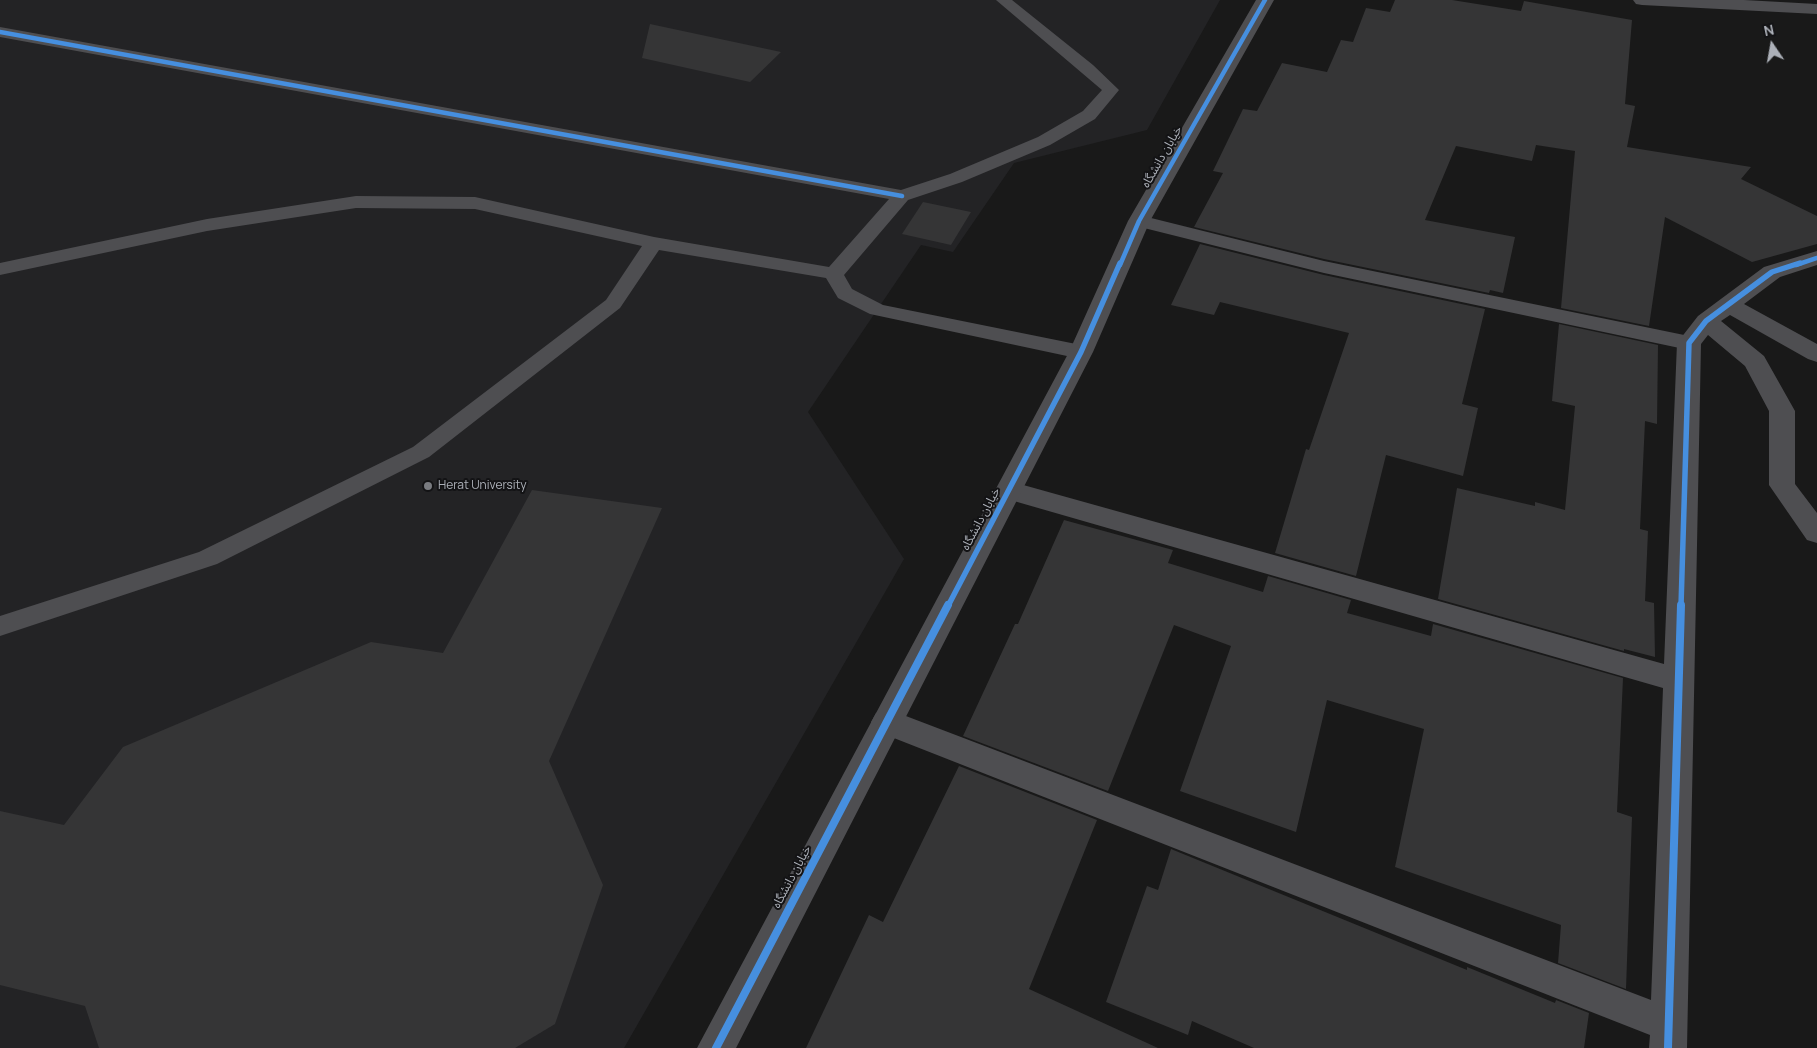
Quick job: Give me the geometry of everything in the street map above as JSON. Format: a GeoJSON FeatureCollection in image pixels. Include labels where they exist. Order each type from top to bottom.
{"type":"FeatureCollection","features":[{"type":"Feature","properties":{"kind":"street","name":"خیابان دانشگاه"},"geometry":{"type":"LineString","coordinates":[[716,1048],[1081,352],[1139,221],[1264,0]]}},
{"type":"Feature","properties":{"kind":"street"},"geometry":{"type":"LineString","coordinates":[[1642,0],[1817,9]]}},
{"type":"Feature","properties":{"kind":"street"},"geometry":{"type":"LineString","coordinates":[[887,722],[1669,1036],[1678,680],[1698,332],[1728,304],[1772,272],[1817,258]]}},
{"type":"Feature","properties":{"kind":"street"},"geometry":{"type":"LineString","coordinates":[[1728,304],[1817,354]]}},
{"type":"Feature","properties":{"kind":"street"},"geometry":{"type":"LineString","coordinates":[[1698,332],[1755,361],[1782,411],[1782,484],[1817,533]]}},
{"type":"Feature","properties":{"kind":"street"},"geometry":{"type":"LineString","coordinates":[[1009,490],[1678,680]]}},
{"type":"Feature","properties":{"kind":"lane"},"geometry":{"type":"LineString","coordinates":[[0,32],[902,196],[956,178],[1044,141],[1089,115],[1111,90],[1087,68],[1003,0]]}},
{"type":"Feature","properties":{"kind":"lane"},"geometry":{"type":"LineString","coordinates":[[834,274],[902,196]]}},
{"type":"Feature","properties":{"kind":"lane"},"geometry":{"type":"LineString","coordinates":[[0,269],[207,225],[356,202],[475,203],[654,243],[834,274]]}},
{"type":"Feature","properties":{"kind":"lane"},"geometry":{"type":"LineString","coordinates":[[1139,221],[1324,267],[1698,332]]}},
{"type":"Feature","properties":{"kind":"lane"},"geometry":{"type":"LineString","coordinates":[[0,626],[208,558],[421,452],[613,304],[654,243]]}},
{"type":"Feature","properties":{"kind":"lane"},"geometry":{"type":"LineString","coordinates":[[834,274],[838,286],[848,297],[878,310],[1081,352]]}},
{"type":"Feature","properties":{"kind":"shaded area","name":"Herat University"},"geometry":{"type":"Polygon","coordinates":[[[0,0],[1220,0],[1147,130],[1014,163],[953,252],[921,245],[808,412],[904,559],[624,1048],[0,1048],[0,0]]]}},
{"type":"Feature","properties":{"kind":"building"},"geometry":{"type":"Polygon","coordinates":[[[1395,0],[1452,0],[1521,11],[1524,1],[1632,20],[1625,104],[1635,106],[1627,147],[1751,167],[1741,179],[1817,216],[1817,244],[1752,262],[1665,217],[1649,326],[1561,308],[1575,151],[1536,145],[1532,161],[1456,146],[1425,220],[1515,237],[1503,293],[1490,290],[1489,293],[1324,259],[1194,227],[1223,173],[1213,171],[1243,109],[1257,111],[1282,63],[1327,72],[1341,40],[1353,42],[1366,8],[1390,12],[1395,0]]]}},
{"type":"Feature","properties":{"kind":"building"},"geometry":{"type":"Polygon","coordinates":[[[650,24],[781,52],[750,82],[642,58],[650,24]]]}},
{"type":"Feature","properties":{"kind":"building"},"geometry":{"type":"Polygon","coordinates":[[[923,202],[971,212],[951,245],[902,234],[923,202]]]}},
{"type":"Feature","properties":{"kind":"building"},"geometry":{"type":"Polygon","coordinates":[[[1200,244],[1324,275],[1485,309],[1462,404],[1478,408],[1463,476],[1386,455],[1356,576],[1275,553],[1306,449],[1309,450],[1349,333],[1220,302],[1214,315],[1171,305],[1200,244]]]}},
{"type":"Feature","properties":{"kind":"building"},"geometry":{"type":"Polygon","coordinates":[[[1559,324],[1658,345],[1657,424],[1645,421],[1640,529],[1648,531],[1645,601],[1654,603],[1655,657],[1624,649],[1624,651],[1438,599],[1457,488],[1535,506],[1535,502],[1565,510],[1575,406],[1552,401],[1559,324]]]}},
{"type":"Feature","properties":{"kind":"building"},"geometry":{"type":"Polygon","coordinates":[[[532,490],[662,508],[549,761],[603,885],[555,1024],[515,1048],[99,1048],[85,1006],[0,985],[0,811],[64,825],[123,747],[371,642],[443,653],[532,490]]]}},
{"type":"Feature","properties":{"kind":"building"},"geometry":{"type":"Polygon","coordinates":[[[1064,520],[1173,550],[1168,563],[1263,592],[1268,576],[1351,600],[1347,613],[1431,636],[1433,624],[1623,678],[1617,812],[1632,817],[1626,989],[1558,963],[1561,925],[1395,867],[1424,729],[1327,700],[1296,832],[1180,791],[1231,646],[1174,625],[1108,791],[963,736],[1015,624],[1018,624],[1064,520]]]}},
{"type":"Feature","properties":{"kind":"building"},"geometry":{"type":"Polygon","coordinates":[[[959,766],[1097,820],[1029,989],[1158,1048],[806,1048],[869,915],[883,922],[959,766]]]}},
{"type":"Feature","properties":{"kind":"building"},"geometry":{"type":"Polygon","coordinates":[[[1171,849],[1467,970],[1467,967],[1555,1003],[1556,1000],[1589,1013],[1584,1048],[1254,1048],[1192,1021],[1188,1035],[1106,1002],[1147,886],[1158,890],[1171,849]]]}},
{"type":"Feature","properties":{"kind":"cycle path"},"geometry":{"type":"LineString","coordinates":[[716,1048],[1081,352],[1139,221],[1265,0]]}},
{"type":"Feature","properties":{"kind":"cycle path"},"geometry":{"type":"LineString","coordinates":[[0,32],[902,196]]}},
{"type":"Feature","properties":{"kind":"cycle path"},"geometry":{"type":"LineString","coordinates":[[1668,1048],[1689,343],[1706,321],[1772,272],[1817,258]]}},
{"type":"Feature","properties":{"kind":"place","name":"Herat University"},"geometry":{"type":"Point","coordinates":[428,486]}}]}
